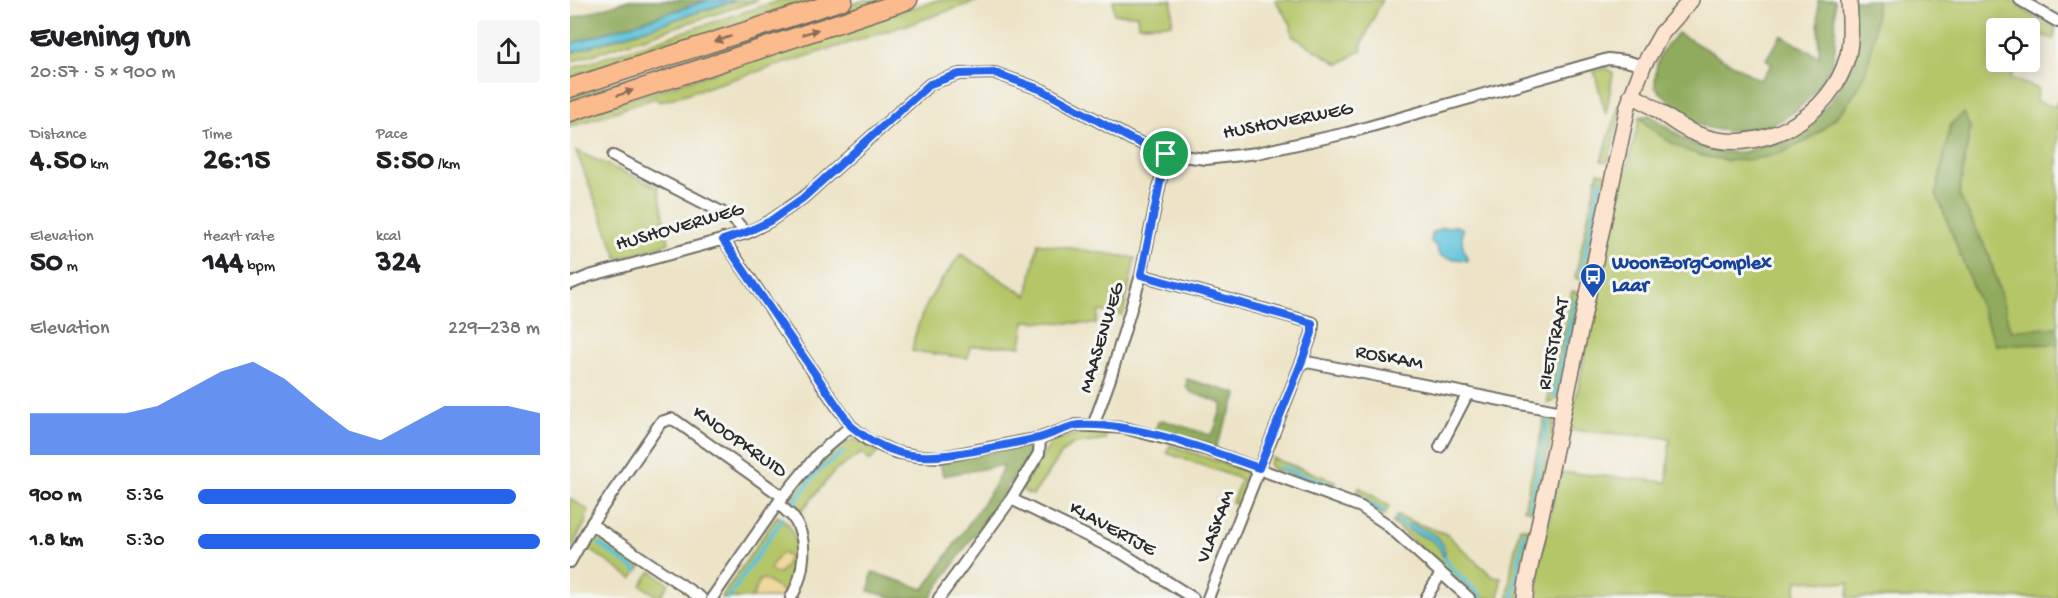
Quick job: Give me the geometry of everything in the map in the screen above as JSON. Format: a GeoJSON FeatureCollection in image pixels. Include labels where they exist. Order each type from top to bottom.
{"type":"FeatureCollection","features":[{"type":"Feature","properties":{"kind":"main road"},"geometry":{"type":"LineString","coordinates":[[570,88],[843,0]]}},
{"type":"Feature","properties":{"kind":"main road"},"geometry":{"type":"LineString","coordinates":[[570,112],[908,0]]}},
{"type":"Feature","properties":{"kind":"street"},"geometry":{"type":"LineString","coordinates":[[1643,66],[1662,33],[1691,0]]}},
{"type":"Feature","properties":{"kind":"street"},"geometry":{"type":"LineString","coordinates":[[1632,95],[1643,100],[1679,127],[1700,136],[1747,142],[1776,134],[1795,125],[1820,105],[1836,85],[1848,54],[1849,0]]}},
{"type":"Feature","properties":{"kind":"street"},"geometry":{"type":"LineString","coordinates":[[2019,0],[2058,22]]}},
{"type":"Feature","properties":{"kind":"street","name":"HUSHOVERWEG"},"geometry":{"type":"LineString","coordinates":[[570,284],[589,276],[723,240],[770,221],[803,198],[930,84],[959,74],[995,73],[1042,90],[1131,139],[1166,154],[1206,159],[1257,153],[1347,133],[1608,59],[1643,66]]}},
{"type":"Feature","properties":{"kind":"street","name":"RIETSTRAAT"},"geometry":{"type":"LineString","coordinates":[[1525,598],[1562,412],[1632,95],[1643,66]]}},
{"type":"Feature","properties":{"kind":"street","name":"MAASENWEG"},"geometry":{"type":"LineString","coordinates":[[1093,426],[1110,379],[1141,275],[1166,154]]}},
{"type":"Feature","properties":{"kind":"street"},"geometry":{"type":"LineString","coordinates":[[613,156],[731,217],[747,232]]}},
{"type":"Feature","properties":{"kind":"street"},"geometry":{"type":"LineString","coordinates":[[723,240],[851,426],[868,440],[895,452],[941,457],[1040,438],[1076,425],[1125,428],[1208,450],[1361,507],[1385,523],[1469,598]]}},
{"type":"Feature","properties":{"kind":"street","name":"VLASKAM"},"geometry":{"type":"LineString","coordinates":[[1141,275],[1312,323],[1312,333],[1302,361],[1208,598]]}},
{"type":"Feature","properties":{"kind":"street","name":"ROSKAM"},"geometry":{"type":"LineString","coordinates":[[1302,361],[1562,412]]}},
{"type":"Feature","properties":{"kind":"street"},"geometry":{"type":"LineString","coordinates":[[1440,447],[1468,393]]}},
{"type":"Feature","properties":{"kind":"street","name":"KNOOPKRUID"},"geometry":{"type":"LineString","coordinates":[[570,562],[591,524],[661,422],[666,419],[676,421],[781,500],[793,517],[804,551],[801,573],[791,598]]}},
{"type":"Feature","properties":{"kind":"street"},"geometry":{"type":"LineString","coordinates":[[712,598],[781,500],[818,454],[851,426]]}},
{"type":"Feature","properties":{"kind":"street"},"geometry":{"type":"LineString","coordinates":[[939,598],[1011,499],[1039,453],[1040,438]]}},
{"type":"Feature","properties":{"kind":"street","name":"KLAVERTJE"},"geometry":{"type":"LineString","coordinates":[[1011,499],[1122,553],[1193,598]]}},
{"type":"Feature","properties":{"kind":"street"},"geometry":{"type":"LineString","coordinates":[[591,524],[701,598]]}},
{"type":"Feature","properties":{"kind":"street"},"geometry":{"type":"LineString","coordinates":[[1426,598],[1441,573]]}},
{"type":"Feature","properties":{"kind":"green space"},"geometry":{"type":"Polygon","coordinates":[[[629,0],[709,0],[570,44],[570,19],[629,0]]]}},
{"type":"Feature","properties":{"kind":"green space"},"geometry":{"type":"Polygon","coordinates":[[[736,0],[758,0],[570,62],[570,53],[736,0]]]}},
{"type":"Feature","properties":{"kind":"green space"},"geometry":{"type":"Polygon","coordinates":[[[781,0],[824,0],[782,14],[764,13],[706,34],[680,47],[638,54],[570,77],[570,69],[781,0]]]}},
{"type":"Feature","properties":{"kind":"green space"},"geometry":{"type":"Polygon","coordinates":[[[864,0],[893,0],[570,107],[570,98],[864,0]]]}},
{"type":"Feature","properties":{"kind":"green space"},"geometry":{"type":"Polygon","coordinates":[[[937,0],[980,0],[660,102],[655,98],[570,127],[570,120],[601,109],[937,0]]]}},
{"type":"Feature","properties":{"kind":"green space"},"geometry":{"type":"Polygon","coordinates":[[[1113,0],[1172,0],[1172,24],[1138,25],[1137,15],[1114,14],[1113,0]]]}},
{"type":"Feature","properties":{"kind":"green space"},"geometry":{"type":"Polygon","coordinates":[[[1275,0],[1382,0],[1361,46],[1362,50],[1339,64],[1292,36],[1291,24],[1275,0]]]}},
{"type":"Feature","properties":{"kind":"green space"},"geometry":{"type":"Polygon","coordinates":[[[1818,0],[1835,0],[1833,60],[1825,76],[1807,100],[1783,119],[1770,125],[1740,131],[1709,128],[1686,116],[1655,87],[1659,57],[1666,45],[1678,33],[1760,80],[1772,64],[1766,59],[1781,35],[1819,57],[1818,0]]]}},
{"type":"Feature","properties":{"kind":"green space"},"geometry":{"type":"Polygon","coordinates":[[[1853,0],[1876,0],[1874,36],[1869,60],[1855,93],[1834,119],[1809,139],[1782,152],[1752,159],[1722,160],[1693,153],[1665,139],[1640,117],[1650,115],[1689,142],[1716,152],[1743,152],[1789,138],[1809,124],[1842,85],[1853,0]]]}},
{"type":"Feature","properties":{"kind":"green space"},"geometry":{"type":"Polygon","coordinates":[[[1876,0],[2009,0],[2035,18],[1986,18],[1986,72],[2013,72],[2010,78],[2039,89],[2036,101],[2055,107],[2058,99],[2058,327],[2011,332],[1989,255],[1959,195],[1970,129],[1936,193],[1996,345],[2058,344],[2058,598],[1848,598],[1849,583],[1797,580],[1795,598],[1533,598],[1560,472],[1667,482],[1670,438],[1569,430],[1616,210],[1640,117],[1647,125],[1727,161],[1807,141],[1840,113],[1865,71],[1871,50],[1876,0]]]}},
{"type":"Feature","properties":{"kind":"green space"},"geometry":{"type":"Polygon","coordinates":[[[2040,21],[2056,28],[2054,39],[2040,35],[2040,21]]]}},
{"type":"Feature","properties":{"kind":"green space"},"geometry":{"type":"Polygon","coordinates":[[[1607,68],[1613,73],[1606,115],[1594,71],[1607,68]]]}},
{"type":"Feature","properties":{"kind":"green space"},"geometry":{"type":"Polygon","coordinates":[[[1619,106],[1622,106],[1609,160],[1601,161],[1619,106]]]}},
{"type":"Feature","properties":{"kind":"green space"},"geometry":{"type":"Polygon","coordinates":[[[1964,113],[1970,128],[1959,195],[1989,255],[2011,331],[2058,327],[2058,344],[1996,345],[1936,193],[1951,124],[1964,113]]]}},
{"type":"Feature","properties":{"kind":"green space"},"geometry":{"type":"Polygon","coordinates":[[[576,151],[658,187],[669,243],[618,259],[576,151]]]}},
{"type":"Feature","properties":{"kind":"green space"},"geometry":{"type":"Polygon","coordinates":[[[1598,172],[1604,173],[1607,179],[1586,275],[1581,280],[1575,278],[1598,172]]]}},
{"type":"Feature","properties":{"kind":"green space"},"geometry":{"type":"Polygon","coordinates":[[[1038,243],[1135,258],[1123,315],[1099,311],[1096,324],[1025,321],[1021,346],[970,346],[968,358],[912,351],[919,324],[930,299],[961,254],[1027,296],[1038,243]]]}},
{"type":"Feature","properties":{"kind":"green space"},"geometry":{"type":"Polygon","coordinates":[[[1572,291],[1577,292],[1581,298],[1560,395],[1553,402],[1547,403],[1572,291]]]}},
{"type":"Feature","properties":{"kind":"green space"},"geometry":{"type":"Polygon","coordinates":[[[1187,379],[1238,394],[1215,448],[1155,430],[1158,422],[1163,420],[1210,435],[1214,431],[1223,404],[1191,392],[1186,387],[1187,379]]]}},
{"type":"Feature","properties":{"kind":"green space"},"geometry":{"type":"Polygon","coordinates":[[[1546,412],[1551,415],[1554,423],[1536,508],[1532,511],[1524,509],[1546,412]]]}},
{"type":"Feature","properties":{"kind":"green space"},"geometry":{"type":"Polygon","coordinates":[[[1091,431],[1106,431],[1105,440],[1071,445],[1063,452],[1033,495],[1024,492],[1022,487],[1051,443],[1060,438],[1091,431]]]}},
{"type":"Feature","properties":{"kind":"green space"},"geometry":{"type":"Polygon","coordinates":[[[855,439],[878,452],[870,461],[862,453],[835,471],[802,510],[788,501],[825,456],[844,443],[855,439]]]}},
{"type":"Feature","properties":{"kind":"green space"},"geometry":{"type":"Polygon","coordinates":[[[1027,445],[1029,453],[1025,462],[930,598],[893,598],[869,591],[872,572],[924,589],[991,491],[1004,465],[943,476],[940,462],[1027,445]]]}},
{"type":"Feature","properties":{"kind":"green space"},"geometry":{"type":"Polygon","coordinates":[[[1170,445],[1245,471],[1248,483],[1239,505],[1232,502],[1241,479],[1167,453],[1170,445]]]}},
{"type":"Feature","properties":{"kind":"green space"},"geometry":{"type":"Polygon","coordinates":[[[1272,458],[1337,482],[1333,490],[1273,469],[1269,464],[1272,458]]]}},
{"type":"Feature","properties":{"kind":"green space"},"geometry":{"type":"Polygon","coordinates":[[[1359,487],[1389,506],[1384,516],[1354,499],[1359,487]]]}},
{"type":"Feature","properties":{"kind":"green space"},"geometry":{"type":"Polygon","coordinates":[[[570,498],[589,511],[585,518],[587,520],[570,549],[570,498]]]}},
{"type":"Feature","properties":{"kind":"green space"},"geometry":{"type":"Polygon","coordinates":[[[777,516],[787,523],[792,531],[796,550],[792,582],[785,598],[780,598],[784,593],[760,580],[752,598],[721,598],[777,516]]]}},
{"type":"Feature","properties":{"kind":"green space"},"geometry":{"type":"Polygon","coordinates":[[[1397,516],[1446,534],[1492,576],[1501,577],[1499,598],[1478,598],[1393,523],[1397,516]]]}},
{"type":"Feature","properties":{"kind":"green space"},"geometry":{"type":"Polygon","coordinates":[[[1520,527],[1527,529],[1530,533],[1519,598],[1508,598],[1512,563],[1520,527]]]}},
{"type":"Feature","properties":{"kind":"green space"},"geometry":{"type":"Polygon","coordinates":[[[589,537],[603,538],[642,565],[632,579],[585,546],[589,537]]]}},
{"type":"Feature","properties":{"kind":"green space"},"geometry":{"type":"Polygon","coordinates":[[[651,571],[669,584],[659,598],[641,585],[651,571]]]}},
{"type":"Feature","properties":{"kind":"sand"},"geometry":{"type":"Polygon","coordinates":[[[783,553],[789,557],[787,562],[778,574],[774,573],[770,568],[783,553]]]}},
{"type":"Feature","properties":{"kind":"sand"},"geometry":{"type":"Polygon","coordinates":[[[764,579],[784,592],[780,598],[752,598],[760,580],[764,579]]]}},
{"type":"Feature","properties":{"kind":"water"},"geometry":{"type":"Polygon","coordinates":[[[709,0],[736,0],[570,53],[570,44],[709,0]]]}},
{"type":"Feature","properties":{"kind":"water"},"geometry":{"type":"Polygon","coordinates":[[[1456,226],[1463,229],[1462,241],[1468,261],[1439,255],[1437,247],[1431,242],[1432,233],[1441,228],[1456,226]]]}},
{"type":"Feature","properties":{"kind":"water"},"geometry":{"type":"Polygon","coordinates":[[[1411,524],[1436,536],[1443,546],[1445,561],[1435,543],[1405,526],[1411,524]]]}},
{"type":"Feature","properties":{"kind":"waterway"},"geometry":{"type":"LineString","coordinates":[[1581,272],[1601,179]]}},
{"type":"Feature","properties":{"kind":"waterway"},"geometry":{"type":"LineString","coordinates":[[1554,396],[1575,300]]}},
{"type":"Feature","properties":{"kind":"waterway"},"geometry":{"type":"LineString","coordinates":[[1530,507],[1548,421]]}},
{"type":"Feature","properties":{"kind":"waterway"},"geometry":{"type":"LineString","coordinates":[[793,504],[816,473],[843,452]]}},
{"type":"Feature","properties":{"kind":"waterway"},"geometry":{"type":"LineString","coordinates":[[1280,467],[1330,485]]}},
{"type":"Feature","properties":{"kind":"waterway"},"geometry":{"type":"LineString","coordinates":[[1358,497],[1384,512]]}},
{"type":"Feature","properties":{"kind":"waterway"},"geometry":{"type":"LineString","coordinates":[[728,598],[782,519]]}},
{"type":"Feature","properties":{"kind":"waterway"},"geometry":{"type":"LineString","coordinates":[[1396,520],[1407,527]]}},
{"type":"Feature","properties":{"kind":"waterway"},"geometry":{"type":"LineString","coordinates":[[1513,598],[1524,532]]}},
{"type":"Feature","properties":{"kind":"waterway"},"geometry":{"type":"LineString","coordinates":[[599,544],[637,571]]}},
{"type":"Feature","properties":{"kind":"waterway"},"geometry":{"type":"LineString","coordinates":[[1445,558],[1449,566],[1481,596]]}},
{"type":"Feature","properties":{"kind":"place","name":"WoonZorgComplex Laar"},"geometry":{"type":"Point","coordinates":[1593,299]}},
{"type":"Feature","properties":{"kind":"route"},"geometry":{"type":"LineString","coordinates":[[995,73],[1042,90],[1131,139],[1166,154],[1141,275],[1312,323],[1312,333],[1302,361],[1259,468],[1208,450],[1125,428],[1076,425],[1040,438],[941,457],[895,452],[868,440],[851,426],[723,240],[770,221],[803,198],[930,84],[959,74],[995,73]]}}]}
